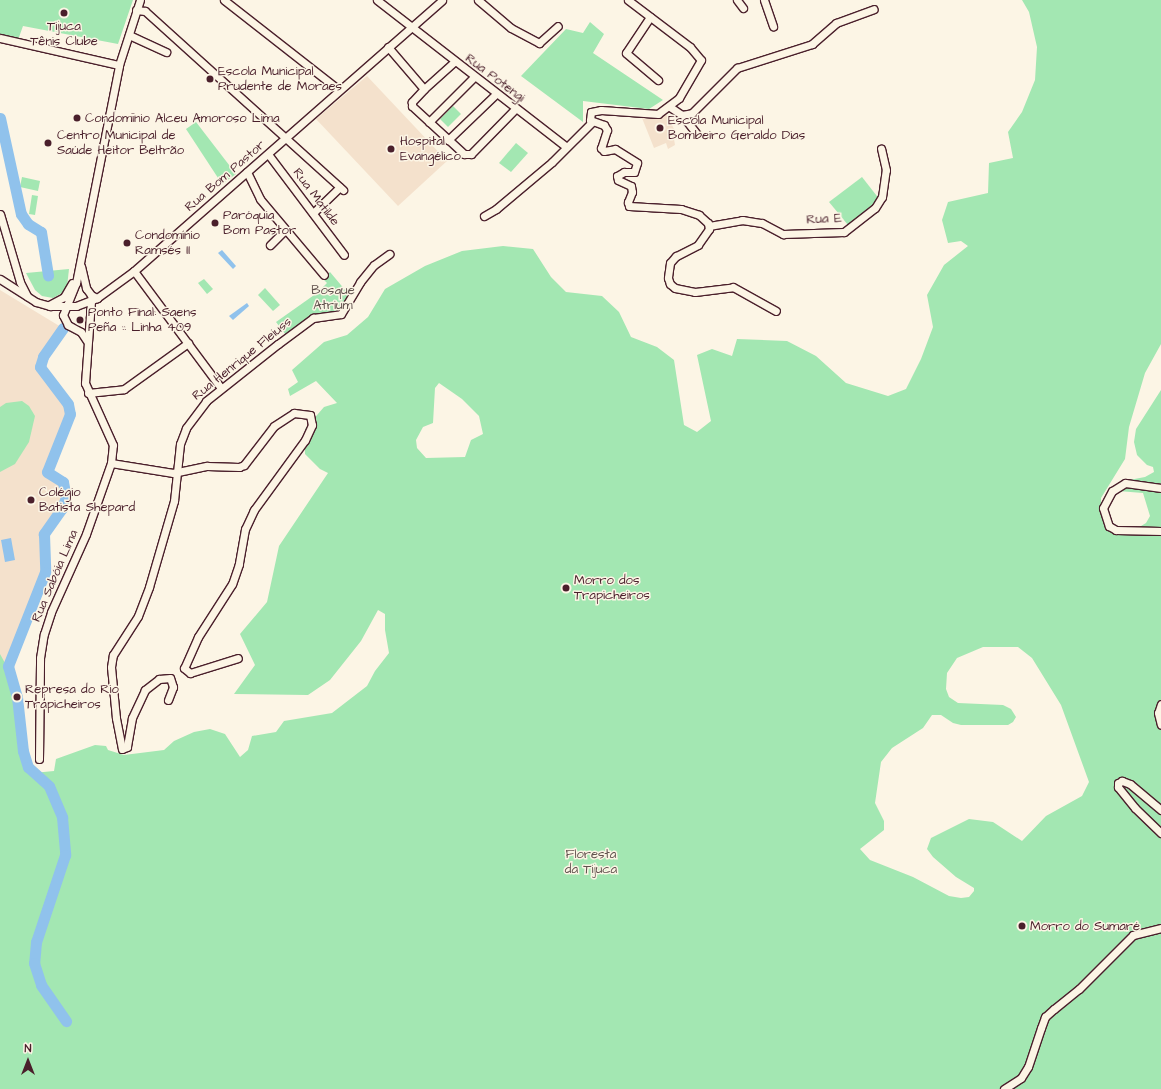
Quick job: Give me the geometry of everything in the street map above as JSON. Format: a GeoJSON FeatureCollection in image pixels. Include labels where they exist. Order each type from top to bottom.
{"type":"FeatureCollection","features":[{"type":"Feature","properties":{"kind":"street"},"geometry":{"type":"LineString","coordinates":[[87,341],[81,332],[64,319],[66,307],[76,283],[119,65],[140,0]]}},
{"type":"Feature","properties":{"kind":"street"},"geometry":{"type":"LineString","coordinates":[[224,0],[339,90]]}},
{"type":"Feature","properties":{"kind":"street","name":"Rua Potengi"},"geometry":{"type":"LineString","coordinates":[[377,0],[474,78],[565,146]]}},
{"type":"Feature","properties":{"kind":"street","name":"Rua Bom Pastor"},"geometry":{"type":"LineString","coordinates":[[0,279],[28,297],[46,305],[66,307],[94,300],[134,271],[287,138],[339,90],[442,0]]}},
{"type":"Feature","properties":{"kind":"street"},"geometry":{"type":"LineString","coordinates":[[478,0],[511,28],[539,43],[558,26]]}},
{"type":"Feature","properties":{"kind":"street"},"geometry":{"type":"LineString","coordinates":[[628,0],[690,47],[701,60],[690,82],[670,106],[658,114],[650,115],[595,110],[589,114],[592,122],[606,127],[607,134],[601,144],[603,150],[615,149],[637,163],[634,172],[624,172],[617,176],[618,180],[631,186],[632,192],[628,202],[630,206],[640,209],[673,208],[690,211],[704,219],[709,226],[707,234],[698,245],[676,256],[670,263],[668,278],[670,284],[675,288],[695,292],[733,287],[776,311]]}},
{"type":"Feature","properties":{"kind":"street"},"geometry":{"type":"LineString","coordinates":[[737,0],[743,8]]}},
{"type":"Feature","properties":{"kind":"street"},"geometry":{"type":"LineString","coordinates":[[764,0],[773,26]]}},
{"type":"Feature","properties":{"kind":"street"},"geometry":{"type":"LineString","coordinates":[[682,115],[697,110],[737,68],[812,44],[836,23],[874,9]]}},
{"type":"Feature","properties":{"kind":"street"},"geometry":{"type":"LineString","coordinates":[[136,10],[145,11],[341,188],[313,214]]}},
{"type":"Feature","properties":{"kind":"street"},"geometry":{"type":"LineString","coordinates":[[650,17],[626,53],[658,80]]}},
{"type":"Feature","properties":{"kind":"street"},"geometry":{"type":"LineString","coordinates":[[129,35],[166,52]]}},
{"type":"Feature","properties":{"kind":"street"},"geometry":{"type":"LineString","coordinates":[[0,38],[119,65]]}},
{"type":"Feature","properties":{"kind":"street"},"geometry":{"type":"LineString","coordinates":[[388,47],[424,89]]}},
{"type":"Feature","properties":{"kind":"street"},"geometry":{"type":"LineString","coordinates":[[454,62],[424,89],[411,104],[464,154],[471,154],[515,109]]}},
{"type":"Feature","properties":{"kind":"street"},"geometry":{"type":"LineString","coordinates":[[430,122],[474,78]]}},
{"type":"Feature","properties":{"kind":"street"},"geometry":{"type":"LineString","coordinates":[[448,140],[496,94]]}},
{"type":"Feature","properties":{"kind":"street"},"geometry":{"type":"LineString","coordinates":[[670,106],[682,115],[696,133]]}},
{"type":"Feature","properties":{"kind":"street"},"geometry":{"type":"LineString","coordinates":[[484,216],[496,209],[549,164],[565,146],[592,122]]}},
{"type":"Feature","properties":{"kind":"street","name":"Rua E"},"geometry":{"type":"LineString","coordinates":[[709,226],[742,220],[762,223],[783,234],[844,232],[875,208],[882,197],[886,170],[882,149]]}},
{"type":"Feature","properties":{"kind":"street","name":"Rua Matilde"},"geometry":{"type":"LineString","coordinates":[[268,154],[344,255]]}},
{"type":"Feature","properties":{"kind":"street"},"geometry":{"type":"LineString","coordinates":[[247,172],[260,199],[284,231],[324,275]]}},
{"type":"Feature","properties":{"kind":"street"},"geometry":{"type":"LineString","coordinates":[[0,214],[20,282],[28,297]]}},
{"type":"Feature","properties":{"kind":"street"},"geometry":{"type":"LineString","coordinates":[[270,245],[284,231]]}},
{"type":"Feature","properties":{"kind":"street","name":"Rua Henrique Fleiuss"},"geometry":{"type":"LineString","coordinates":[[168,700],[173,687],[170,678],[159,679],[145,690],[132,718],[127,747],[122,749],[116,718],[111,667],[113,655],[144,602],[169,520],[178,472],[180,444],[186,428],[195,413],[221,388],[313,318],[341,314],[360,282],[374,265],[389,254]]}},
{"type":"Feature","properties":{"kind":"street"},"geometry":{"type":"LineString","coordinates":[[80,260],[86,288],[94,300]]}},
{"type":"Feature","properties":{"kind":"street"},"geometry":{"type":"LineString","coordinates":[[46,305],[64,298],[74,280],[80,260]]}},
{"type":"Feature","properties":{"kind":"street"},"geometry":{"type":"LineString","coordinates":[[134,271],[221,388]]}},
{"type":"Feature","properties":{"kind":"street","name":"Rua Sabóia Lima"},"geometry":{"type":"LineString","coordinates":[[39,760],[40,658],[44,634],[51,612],[86,534],[112,463],[113,445],[88,393],[85,382],[87,341],[94,300]]}},
{"type":"Feature","properties":{"kind":"street"},"geometry":{"type":"LineString","coordinates":[[88,393],[124,389],[188,343]]}},
{"type":"Feature","properties":{"kind":"street"},"geometry":{"type":"LineString","coordinates":[[112,463],[178,472],[207,466],[239,467],[244,464],[274,426],[285,418],[303,412],[312,418],[311,429],[305,440],[254,510],[245,529],[239,564],[232,584],[198,637],[184,668],[190,673],[238,658]]}},
{"type":"Feature","properties":{"kind":"street"},"geometry":{"type":"LineString","coordinates":[[1161,488],[1125,483],[1112,491],[1104,508],[1109,526],[1116,530],[1161,531]]}},
{"type":"Feature","properties":{"kind":"street"},"geometry":{"type":"LineString","coordinates":[[1161,704],[1158,712],[1161,725]]}},
{"type":"Feature","properties":{"kind":"street"},"geometry":{"type":"LineString","coordinates":[[1161,810],[1130,784],[1122,781],[1118,783],[1118,787],[1135,808],[1161,833]]}},
{"type":"Feature","properties":{"kind":"street"},"geometry":{"type":"LineString","coordinates":[[1004,1089],[1020,1078],[1028,1067],[1045,1017],[1078,989],[1133,935],[1161,928]]}},
{"type":"Feature","properties":{"kind":"shaded area","name":"Hospital Evangélico"},"geometry":{"type":"Polygon","coordinates":[[[367,76],[447,161],[398,206],[316,119],[367,76]]]}},
{"type":"Feature","properties":{"kind":"shaded area","name":"Escola Municipal Bombeiro Geraldo Dias"},"geometry":{"type":"Polygon","coordinates":[[[667,114],[678,138],[674,139],[675,145],[668,149],[666,143],[654,148],[642,118],[651,119],[667,114]]]}},
{"type":"Feature","properties":{"kind":"shaded area","name":"Colégio Batista Shepard"},"geometry":{"type":"Polygon","coordinates":[[[0,290],[61,327],[40,357],[38,369],[63,400],[68,414],[45,473],[62,483],[63,497],[60,507],[42,532],[42,573],[5,663],[16,700],[0,707],[0,290]]]}},
{"type":"Feature","properties":{"kind":"green space","name":"Tijuca Tênis Clube"},"geometry":{"type":"Polygon","coordinates":[[[0,0],[133,0],[118,44],[23,26],[18,40],[0,36],[0,0]]]}},
{"type":"Feature","properties":{"kind":"green space","name":"Floresta da Tijuca"},"geometry":{"type":"Polygon","coordinates":[[[1022,0],[1161,0],[1161,344],[1145,373],[1129,427],[1125,459],[1101,498],[1101,509],[1113,534],[1125,533],[1136,529],[1146,523],[1150,516],[1143,493],[1118,491],[1124,481],[1145,477],[1154,472],[1153,467],[1147,465],[1137,455],[1134,442],[1136,429],[1161,390],[1161,1089],[0,1089],[0,654],[5,663],[12,690],[20,702],[21,739],[33,773],[54,771],[56,759],[95,745],[106,746],[108,750],[124,755],[164,750],[174,741],[194,732],[210,729],[225,734],[240,757],[248,750],[252,736],[276,732],[284,721],[332,713],[367,686],[375,671],[389,653],[385,630],[385,614],[378,610],[361,641],[330,680],[308,695],[234,694],[255,665],[240,634],[267,602],[279,546],[328,473],[320,469],[305,454],[305,429],[324,407],[337,403],[316,381],[290,396],[288,389],[298,382],[292,370],[324,342],[347,335],[368,317],[385,289],[425,266],[462,251],[503,246],[533,249],[551,277],[566,292],[602,296],[619,312],[631,337],[657,347],[674,360],[684,425],[697,432],[711,421],[697,355],[712,349],[732,356],[737,339],[787,341],[816,356],[846,383],[888,396],[906,389],[921,359],[933,327],[927,295],[944,265],[968,246],[961,241],[948,243],[942,220],[948,202],[988,193],[989,163],[1013,158],[1008,132],[1022,112],[1035,80],[1037,47],[1029,12],[1022,0]],[[439,383],[435,388],[433,423],[423,427],[416,440],[417,448],[426,458],[465,457],[471,440],[483,434],[479,416],[462,399],[439,383]],[[983,647],[957,658],[947,673],[946,689],[949,697],[958,703],[1003,705],[1011,709],[1016,717],[1013,722],[1008,725],[961,725],[953,723],[941,715],[932,715],[923,728],[892,748],[881,762],[875,803],[884,821],[884,830],[860,849],[870,860],[913,877],[949,896],[961,898],[969,897],[974,891],[974,888],[956,877],[933,857],[927,849],[931,838],[969,819],[993,822],[1022,841],[1046,816],[1082,796],[1089,782],[1061,705],[1032,658],[1018,647],[983,647]]]}},
{"type":"Feature","properties":{"kind":"green space"},"geometry":{"type":"Polygon","coordinates":[[[590,22],[604,34],[593,53],[663,100],[649,109],[583,101],[583,122],[521,76],[566,29],[583,33],[590,22]]]}},
{"type":"Feature","properties":{"kind":"green space"},"geometry":{"type":"Polygon","coordinates":[[[453,106],[461,114],[448,127],[440,119],[453,106]]]}},
{"type":"Feature","properties":{"kind":"green space"},"geometry":{"type":"Polygon","coordinates":[[[196,122],[236,174],[222,184],[186,129],[196,122]]]}},
{"type":"Feature","properties":{"kind":"green space"},"geometry":{"type":"Polygon","coordinates":[[[516,143],[528,153],[511,172],[499,163],[516,143]]]}},
{"type":"Feature","properties":{"kind":"green space"},"geometry":{"type":"Polygon","coordinates":[[[22,177],[40,181],[38,191],[20,187],[22,177]]]}},
{"type":"Feature","properties":{"kind":"green space"},"geometry":{"type":"Polygon","coordinates":[[[862,177],[880,200],[848,225],[829,202],[862,177]]]}},
{"type":"Feature","properties":{"kind":"green space"},"geometry":{"type":"Polygon","coordinates":[[[32,195],[38,196],[35,215],[29,214],[32,195]]]}},
{"type":"Feature","properties":{"kind":"green space"},"geometry":{"type":"Polygon","coordinates":[[[69,269],[67,287],[62,293],[53,298],[42,296],[35,290],[26,273],[69,269]]]}},
{"type":"Feature","properties":{"kind":"green space","name":"Bosque Atrium"},"geometry":{"type":"Polygon","coordinates":[[[330,272],[351,297],[341,313],[317,315],[286,335],[276,322],[317,293],[327,283],[323,279],[330,272]]]}},
{"type":"Feature","properties":{"kind":"green space"},"geometry":{"type":"Polygon","coordinates":[[[204,279],[213,289],[207,294],[198,283],[204,279]]]}},
{"type":"Feature","properties":{"kind":"green space"},"geometry":{"type":"Polygon","coordinates":[[[265,288],[280,305],[273,311],[258,295],[265,288]]]}},
{"type":"Feature","properties":{"kind":"green space"},"geometry":{"type":"Polygon","coordinates":[[[22,401],[29,406],[35,416],[29,442],[15,464],[0,472],[0,407],[6,403],[22,401]]]}},
{"type":"Feature","properties":{"kind":"water"},"geometry":{"type":"Polygon","coordinates":[[[222,250],[236,266],[233,269],[218,253],[222,250]]]}},
{"type":"Feature","properties":{"kind":"water"},"geometry":{"type":"Polygon","coordinates":[[[247,303],[249,306],[233,320],[229,316],[247,303]]]}},
{"type":"Feature","properties":{"kind":"water"},"geometry":{"type":"Polygon","coordinates":[[[11,538],[15,560],[5,562],[1,540],[11,538]]]}},
{"type":"Feature","properties":{"kind":"waterway"},"geometry":{"type":"LineString","coordinates":[[0,118],[21,214],[28,224],[41,232],[48,275]]}},
{"type":"Feature","properties":{"kind":"waterway"},"geometry":{"type":"LineString","coordinates":[[63,328],[43,357],[40,367],[68,404],[70,414],[47,472],[63,482],[66,497],[62,508],[44,534],[45,572],[8,666],[17,697],[23,751],[28,767],[49,786],[62,817],[65,855],[36,942],[34,963],[41,985],[66,1021]]}},
{"type":"Feature","properties":{"kind":"place","name":"Tijuca Tênis Clube"},"geometry":{"type":"Point","coordinates":[64,13]}},
{"type":"Feature","properties":{"kind":"place","name":"Escola Municipal Prudente de Moraes"},"geometry":{"type":"Point","coordinates":[210,79]}},
{"type":"Feature","properties":{"kind":"place","name":"Condomïnio Alceu Amoroso Lima"},"geometry":{"type":"Point","coordinates":[77,118]}},
{"type":"Feature","properties":{"kind":"place","name":"Escola Municipal Bombeiro Geraldo Dias"},"geometry":{"type":"Point","coordinates":[660,128]}},
{"type":"Feature","properties":{"kind":"place","name":"Centro Municipal de Saúde Heitor Beltrão"},"geometry":{"type":"Point","coordinates":[48,143]}},
{"type":"Feature","properties":{"kind":"place","name":"Hospital Evangélico"},"geometry":{"type":"Point","coordinates":[391,149]}},
{"type":"Feature","properties":{"kind":"place","name":"Paróquia Bom Pastor"},"geometry":{"type":"Point","coordinates":[215,223]}},
{"type":"Feature","properties":{"kind":"place","name":"Condomínio Ramsés II"},"geometry":{"type":"Point","coordinates":[127,243]}},
{"type":"Feature","properties":{"kind":"place","name":"Ponto Final: Saens Peña :: Linha 409"},"geometry":{"type":"Point","coordinates":[80,320]}},
{"type":"Feature","properties":{"kind":"place","name":"Colégio Batista Shepard"},"geometry":{"type":"Point","coordinates":[31,500]}},
{"type":"Feature","properties":{"kind":"place","name":"Morro dos Trapicheiros"},"geometry":{"type":"Point","coordinates":[566,588]}},
{"type":"Feature","properties":{"kind":"place","name":"Represa do Rio Trapicheiros"},"geometry":{"type":"Point","coordinates":[17,697]}},
{"type":"Feature","properties":{"kind":"place","name":"Morro do Sumaré"},"geometry":{"type":"Point","coordinates":[1022,926]}}]}
